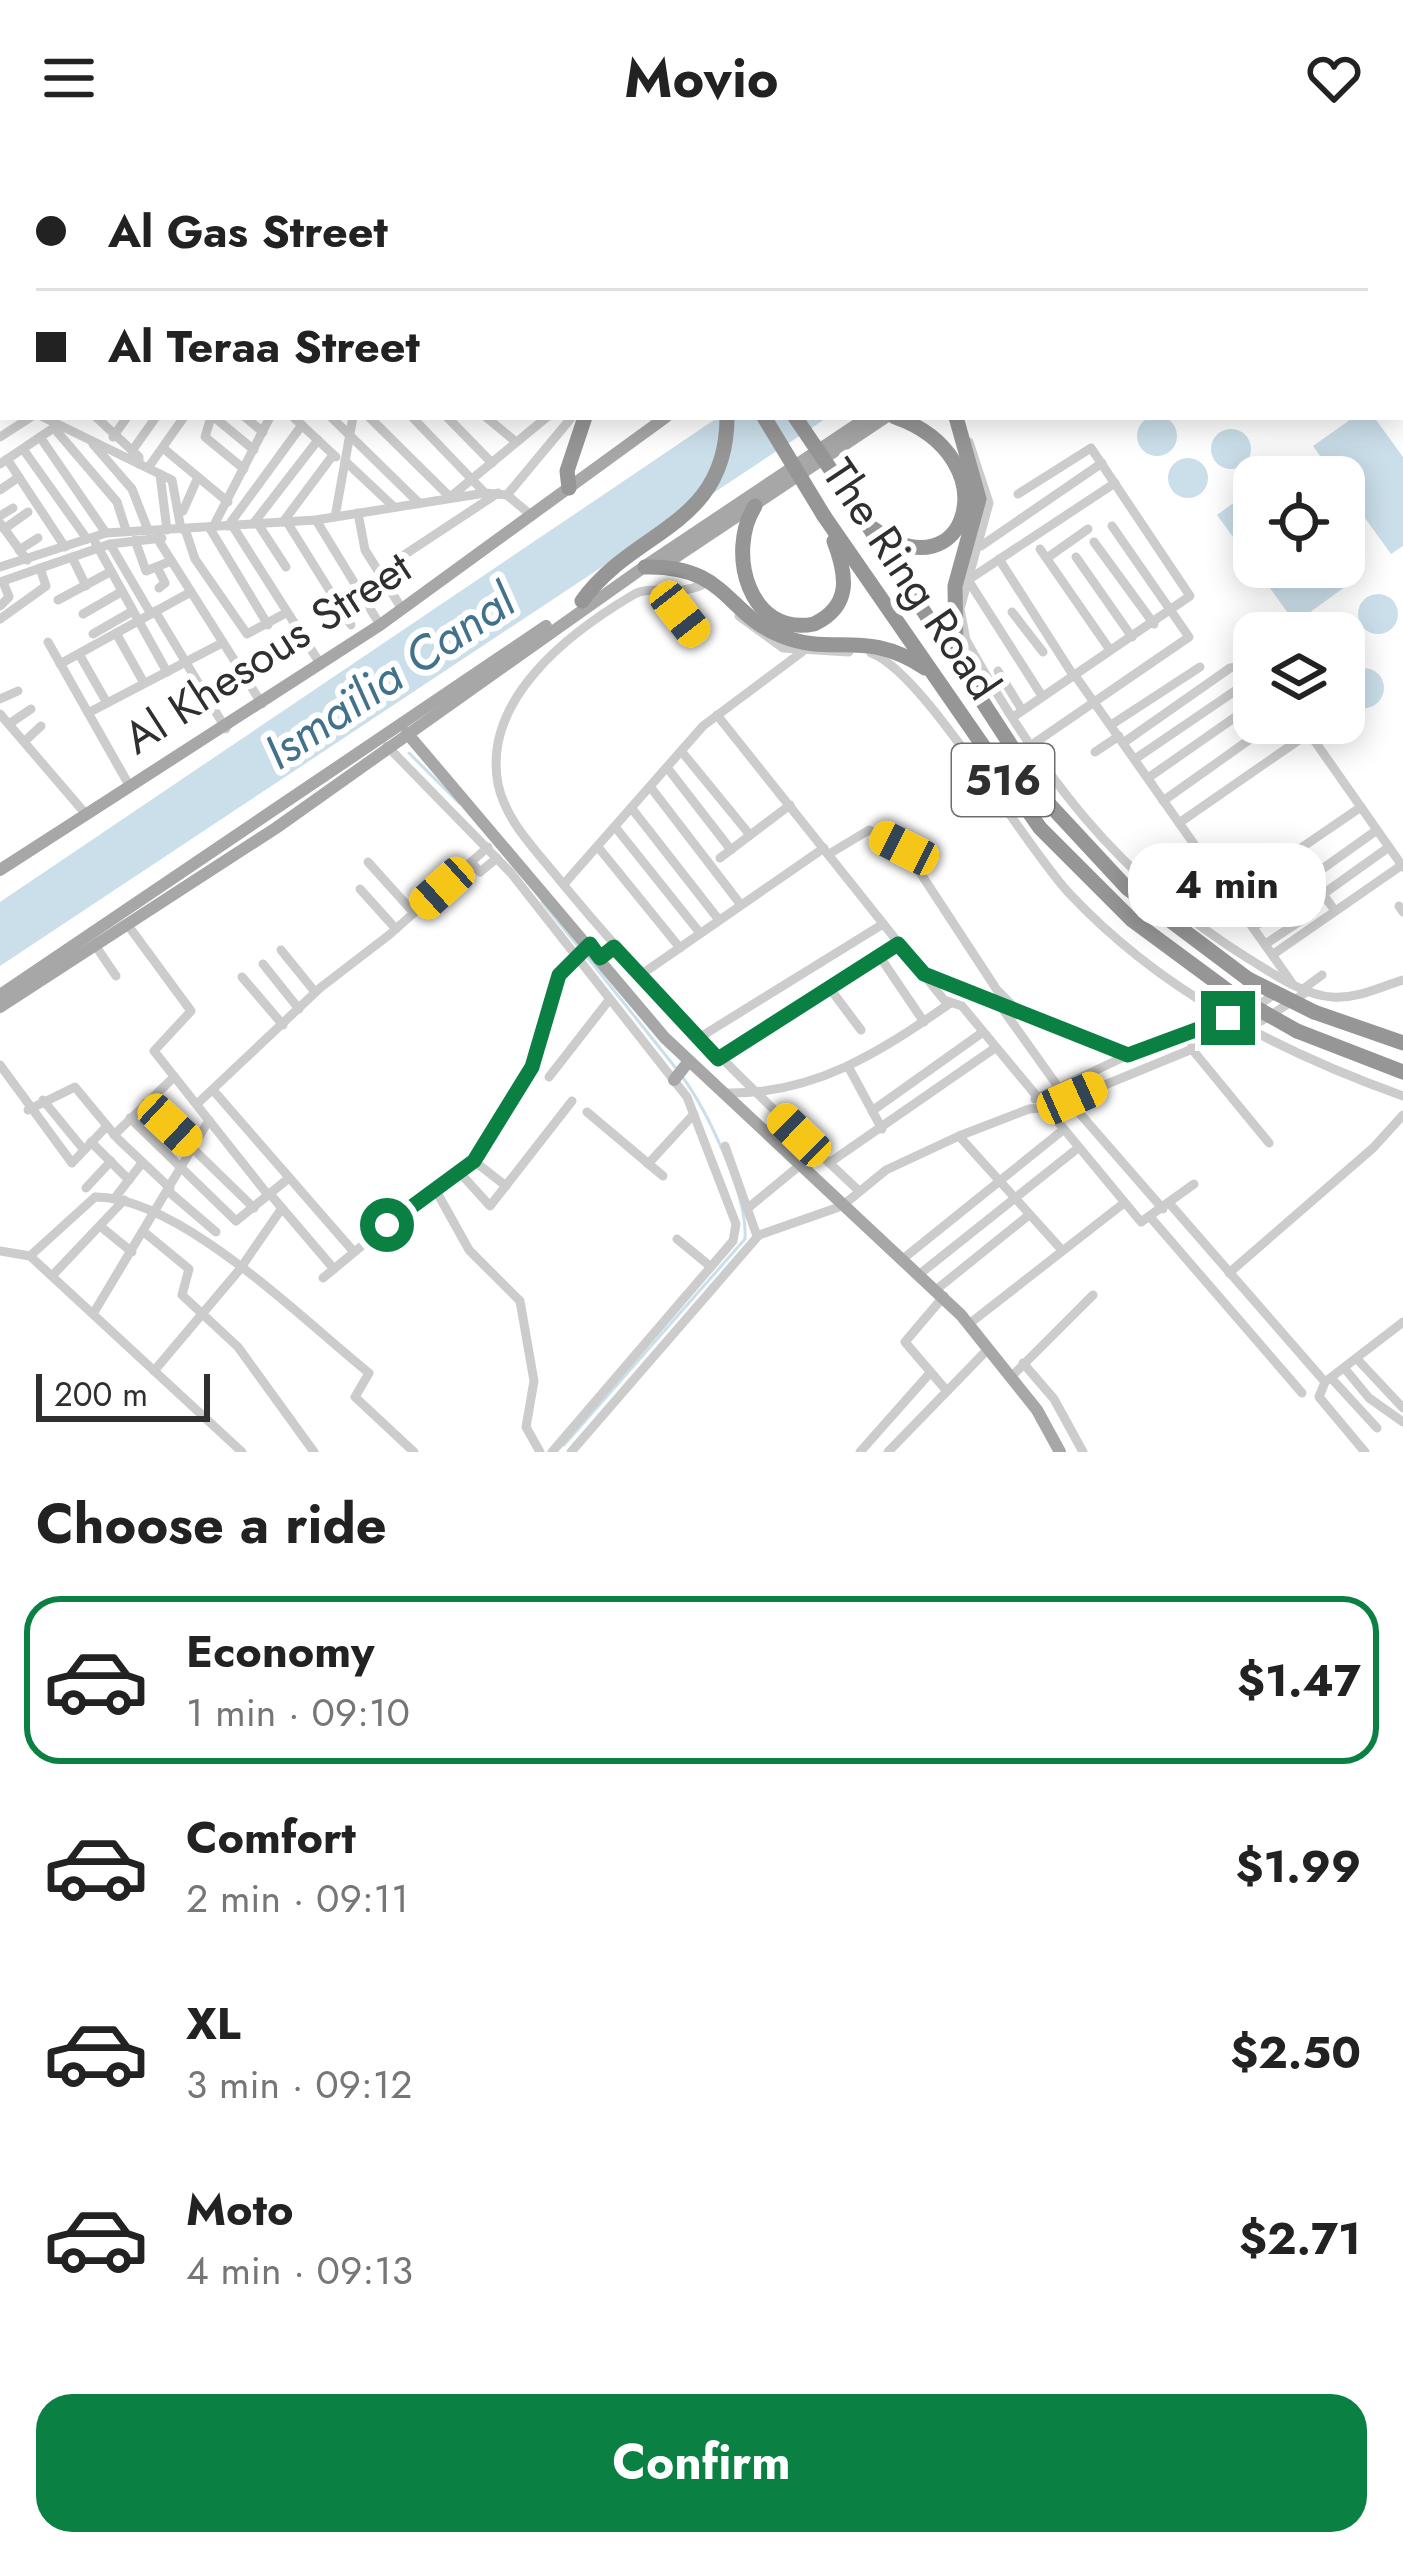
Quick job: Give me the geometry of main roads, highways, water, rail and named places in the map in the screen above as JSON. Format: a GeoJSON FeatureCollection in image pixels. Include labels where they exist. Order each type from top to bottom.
{"type":"FeatureCollection","features":[{"type":"Feature","properties":{"kind":"highway"},"geometry":{"type":"LineString","coordinates":[[569,488],[567,472],[585,420]]}},
{"type":"Feature","properties":{"kind":"highway"},"geometry":{"type":"LineString","coordinates":[[582,601],[622,562],[679,522],[704,495],[721,460],[727,420]]}},
{"type":"Feature","properties":{"kind":"highway","name":"The Ring Road"},"geometry":{"type":"LineString","coordinates":[[766,420],[824,516],[1013,794],[1069,860],[1132,920],[1235,997],[1297,1031],[1403,1072]]}},
{"type":"Feature","properties":{"kind":"highway","name":"The Ring Road"},"geometry":{"type":"LineString","coordinates":[[797,420],[957,659],[1027,774],[1074,833],[1156,913],[1249,979],[1314,1012],[1403,1043]]}},
{"type":"Feature","properties":{"kind":"highway"},"geometry":{"type":"LineString","coordinates":[[864,519],[891,539],[930,546],[952,536],[965,518],[967,484],[951,454],[930,432],[903,420]]}},
{"type":"Feature","properties":{"kind":"highway"},"geometry":{"type":"LineString","coordinates":[[957,420],[979,499],[955,586],[957,659]]}},
{"type":"Feature","properties":{"kind":"highway"},"geometry":{"type":"LineString","coordinates":[[755,506],[742,538],[746,579],[760,608],[790,626],[824,619],[844,592],[844,567],[824,516]]}},
{"type":"Feature","properties":{"kind":"highway"},"geometry":{"type":"LineString","coordinates":[[648,564],[702,577],[780,636],[873,643],[909,658],[937,680]]}},
{"type":"Feature","properties":{"kind":"main road"},"geometry":{"type":"LineString","coordinates":[[569,488],[662,420]]}},
{"type":"Feature","properties":{"kind":"main road"},"geometry":{"type":"LineString","coordinates":[[569,488],[673,420]]}},
{"type":"Feature","properties":{"kind":"main road"},"geometry":{"type":"LineString","coordinates":[[0,994],[851,420]]}},
{"type":"Feature","properties":{"kind":"main road"},"geometry":{"type":"LineString","coordinates":[[0,1006],[275,828],[648,564],[864,420]]}},
{"type":"Feature","properties":{"kind":"main road"},"geometry":{"type":"LineString","coordinates":[[648,564],[673,559],[882,420]]}},
{"type":"Feature","properties":{"kind":"main road","name":"Al Khesous Street"},"geometry":{"type":"LineString","coordinates":[[0,870],[380,625],[569,488]]}},
{"type":"Feature","properties":{"kind":"main road"},"geometry":{"type":"LineString","coordinates":[[407,733],[590,944],[680,1071],[725,1094],[800,1166],[851,1199],[988,1348],[1017,1369],[1060,1452]]}},
{"type":"Feature","properties":{"kind":"water","name":"Ismaïlia Canal"},"geometry":{"type":"Polygon","coordinates":[[[714,420],[823,420],[0,966],[0,902],[714,420]]]}},
{"type":"Feature","properties":{"kind":"water"},"geometry":{"type":"Polygon","coordinates":[[[1145,420],[1169,420],[1176,428],[1176,444],[1165,455],[1149,455],[1138,444],[1138,428],[1145,420]]]}},
{"type":"Feature","properties":{"kind":"water"},"geometry":{"type":"Polygon","coordinates":[[[1350,420],[1376,420],[1403,457],[1403,546],[1391,554],[1365,518],[1365,456],[1320,456],[1313,446],[1350,420]]]}},
{"type":"Feature","properties":{"kind":"water"},"geometry":{"type":"Polygon","coordinates":[[[1223,430],[1239,430],[1250,441],[1250,456],[1233,456],[1233,469],[1223,468],[1212,457],[1212,441],[1223,430]]]}},
{"type":"Feature","properties":{"kind":"water"},"geometry":{"type":"Polygon","coordinates":[[[1188,458],[1202,464],[1208,478],[1202,492],[1188,498],[1174,492],[1168,478],[1174,464],[1188,458]]]}},
{"type":"Feature","properties":{"kind":"water"},"geometry":{"type":"Polygon","coordinates":[[[1233,503],[1233,537],[1217,515],[1233,503]]]}},
{"type":"Feature","properties":{"kind":"water"},"geometry":{"type":"Polygon","coordinates":[[[1270,588],[1343,588],[1310,612],[1287,612],[1270,588]]]}},
{"type":"Feature","properties":{"kind":"water"},"geometry":{"type":"Polygon","coordinates":[[[1370,595],[1386,595],[1397,606],[1397,622],[1386,633],[1365,629],[1365,612],[1358,612],[1359,606],[1370,595]]]}},
{"type":"Feature","properties":{"kind":"water"},"geometry":{"type":"Polygon","coordinates":[[[1365,668],[1383,680],[1383,696],[1365,708],[1365,668]]]}},
{"type":"Feature","properties":{"kind":"waterway"},"geometry":{"type":"LineString","coordinates":[[409,753],[459,803]]}},
{"type":"Feature","properties":{"kind":"waterway"},"geometry":{"type":"LineString","coordinates":[[542,902],[578,946]]}},
{"type":"Feature","properties":{"kind":"waterway"},"geometry":{"type":"LineString","coordinates":[[584,953],[675,1067]]}},
{"type":"Feature","properties":{"kind":"waterway"},"geometry":{"type":"LineString","coordinates":[[564,1445],[745,1239],[740,1200],[724,1154],[681,1075]]}}]}
